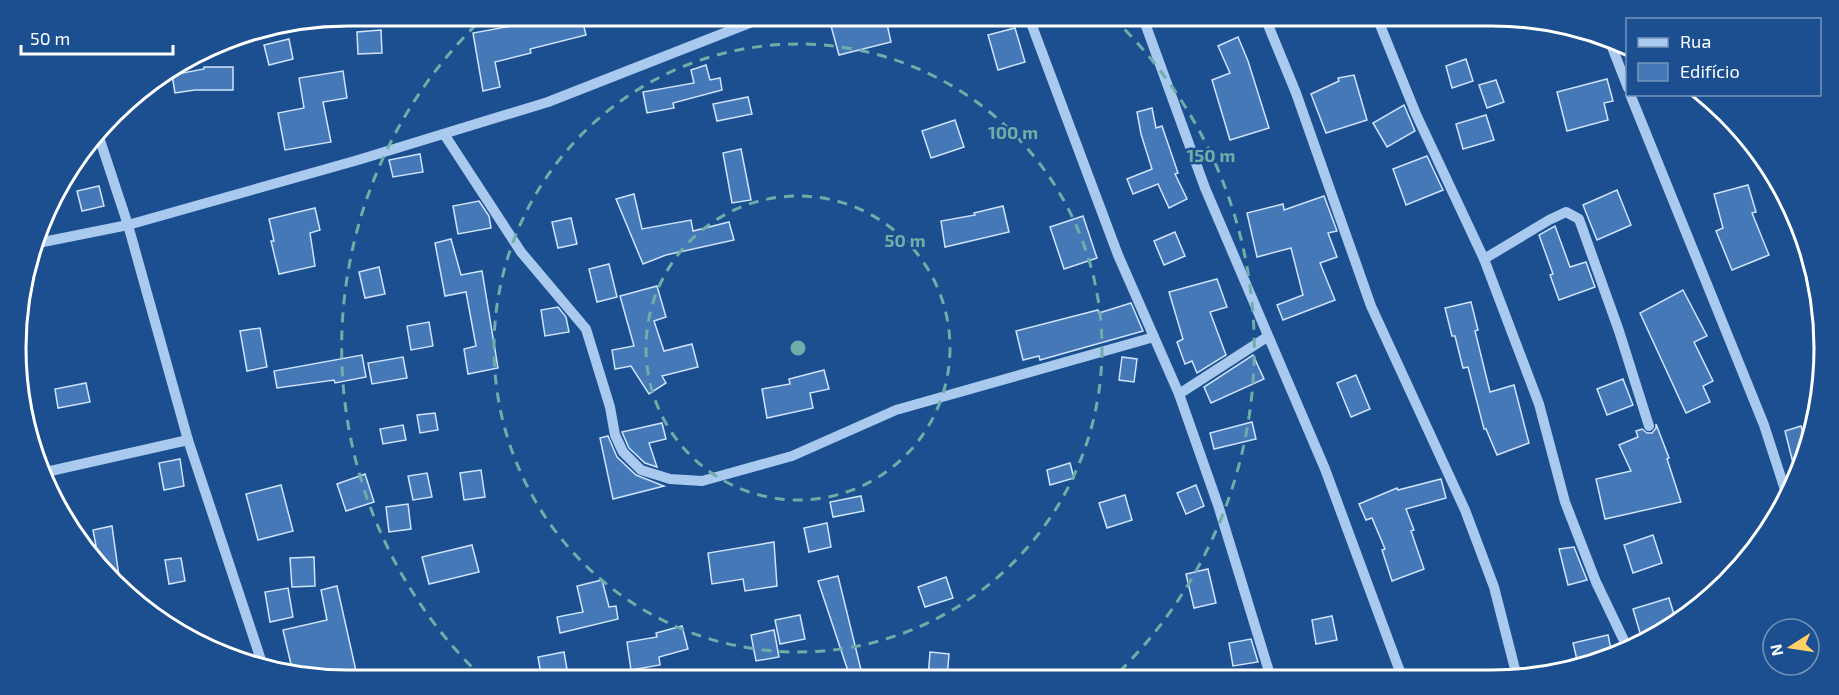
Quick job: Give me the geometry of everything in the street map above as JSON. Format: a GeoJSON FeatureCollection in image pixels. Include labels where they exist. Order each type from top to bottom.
{"type":"FeatureCollection","features":[{"type":"Feature","properties":{"kind":"street"},"geometry":{"type":"LineString","coordinates":[[44,242],[128,225],[358,160],[548,102],[742,26]]}},
{"type":"Feature","properties":{"kind":"street"},"geometry":{"type":"LineString","coordinates":[[1032,26],[1118,255],[1179,394],[1218,505],[1268,670]]}},
{"type":"Feature","properties":{"kind":"street"},"geometry":{"type":"LineString","coordinates":[[1146,26],[1205,188],[1325,469],[1399,670]]}},
{"type":"Feature","properties":{"kind":"street"},"geometry":{"type":"LineString","coordinates":[[1269,26],[1296,93],[1371,306],[1469,521],[1494,587],[1515,669]]}},
{"type":"Feature","properties":{"kind":"street"},"geometry":{"type":"LineString","coordinates":[[1381,26],[1416,114],[1484,259],[1539,404],[1565,501],[1596,582],[1624,641]]}},
{"type":"Feature","properties":{"kind":"street"},"geometry":{"type":"LineString","coordinates":[[1613,49],[1626,83]]}},
{"type":"Feature","properties":{"kind":"street"},"geometry":{"type":"LineString","coordinates":[[1631,96],[1764,425],[1783,484]]}},
{"type":"Feature","properties":{"kind":"street"},"geometry":{"type":"LineString","coordinates":[[444,134],[521,252],[586,330],[610,408],[615,435],[623,452],[641,470],[670,479],[702,481],[792,456],[896,410],[1154,337]]}},
{"type":"Feature","properties":{"kind":"street"},"geometry":{"type":"LineString","coordinates":[[100,141],[128,225],[188,440],[260,658]]}},
{"type":"Feature","properties":{"kind":"street"},"geometry":{"type":"LineString","coordinates":[[1484,259],[1566,212],[1579,219],[1619,331],[1649,426]]}},
{"type":"Feature","properties":{"kind":"street"},"geometry":{"type":"LineString","coordinates":[[1179,394],[1267,337]]}},
{"type":"Feature","properties":{"kind":"street"},"geometry":{"type":"LineString","coordinates":[[50,471],[188,440]]}},
{"type":"Feature","properties":{"kind":"building"},"geometry":{"type":"Polygon","coordinates":[[[511,26],[584,26],[586,35],[530,49],[531,53],[495,62],[500,87],[483,91],[473,33],[511,26]]]}},
{"type":"Feature","properties":{"kind":"building"},"geometry":{"type":"Polygon","coordinates":[[[831,26],[887,26],[891,42],[839,55],[831,26]]]}},
{"type":"Feature","properties":{"kind":"building"},"geometry":{"type":"Polygon","coordinates":[[[1015,28],[1025,62],[998,70],[988,35],[1015,28]]]}},
{"type":"Feature","properties":{"kind":"building"},"geometry":{"type":"Polygon","coordinates":[[[381,30],[382,53],[358,54],[357,32],[381,30]]]}},
{"type":"Feature","properties":{"kind":"building"},"geometry":{"type":"Polygon","coordinates":[[[1238,37],[1269,128],[1230,140],[1212,80],[1230,73],[1218,46],[1238,37]]]}},
{"type":"Feature","properties":{"kind":"building"},"geometry":{"type":"Polygon","coordinates":[[[289,39],[293,59],[269,65],[264,45],[289,39]]]}},
{"type":"Feature","properties":{"kind":"building"},"geometry":{"type":"Polygon","coordinates":[[[1466,59],[1473,81],[1452,88],[1446,66],[1466,59]]]}},
{"type":"Feature","properties":{"kind":"building"},"geometry":{"type":"Polygon","coordinates":[[[706,65],[710,80],[720,78],[722,90],[673,103],[674,108],[647,113],[643,92],[694,83],[691,70],[706,65]]]}},
{"type":"Feature","properties":{"kind":"building"},"geometry":{"type":"Polygon","coordinates":[[[204,67],[233,67],[233,90],[195,90],[175,93],[172,78],[179,74],[204,69],[204,67]]]}},
{"type":"Feature","properties":{"kind":"building"},"geometry":{"type":"Polygon","coordinates":[[[343,71],[347,98],[323,102],[331,142],[285,150],[278,113],[304,108],[299,78],[343,71]]]}},
{"type":"Feature","properties":{"kind":"building"},"geometry":{"type":"Polygon","coordinates":[[[1354,75],[1367,120],[1326,133],[1311,94],[1339,81],[1338,78],[1354,75]]]}},
{"type":"Feature","properties":{"kind":"building"},"geometry":{"type":"Polygon","coordinates":[[[1607,79],[1613,101],[1604,103],[1608,120],[1567,131],[1557,92],[1607,79]]]}},
{"type":"Feature","properties":{"kind":"building"},"geometry":{"type":"Polygon","coordinates":[[[1496,80],[1504,102],[1487,108],[1479,85],[1496,80]]]}},
{"type":"Feature","properties":{"kind":"building"},"geometry":{"type":"Polygon","coordinates":[[[748,97],[752,114],[717,121],[713,104],[748,97]]]}},
{"type":"Feature","properties":{"kind":"building"},"geometry":{"type":"Polygon","coordinates":[[[1404,105],[1415,131],[1387,147],[1373,123],[1404,105]]]}},
{"type":"Feature","properties":{"kind":"building"},"geometry":{"type":"Polygon","coordinates":[[[1152,108],[1156,128],[1162,126],[1178,173],[1175,174],[1187,199],[1169,208],[1158,184],[1133,194],[1127,179],[1152,169],[1137,112],[1152,108]]]}},
{"type":"Feature","properties":{"kind":"building"},"geometry":{"type":"Polygon","coordinates":[[[1486,115],[1494,140],[1463,149],[1456,124],[1486,115]]]}},
{"type":"Feature","properties":{"kind":"building"},"geometry":{"type":"Polygon","coordinates":[[[955,120],[964,147],[931,158],[922,131],[955,120]]]}},
{"type":"Feature","properties":{"kind":"building"},"geometry":{"type":"Polygon","coordinates":[[[741,149],[751,200],[732,203],[723,153],[741,149]]]}},
{"type":"Feature","properties":{"kind":"building"},"geometry":{"type":"Polygon","coordinates":[[[420,154],[423,172],[393,177],[389,160],[420,154]]]}},
{"type":"Feature","properties":{"kind":"building"},"geometry":{"type":"Polygon","coordinates":[[[1427,156],[1443,190],[1406,205],[1393,169],[1427,156]]]}},
{"type":"Feature","properties":{"kind":"building"},"geometry":{"type":"Polygon","coordinates":[[[1748,185],[1756,212],[1752,213],[1769,255],[1732,270],[1716,231],[1723,228],[1714,194],[1748,185]]]}},
{"type":"Feature","properties":{"kind":"building"},"geometry":{"type":"Polygon","coordinates":[[[99,186],[104,206],[82,211],[77,191],[99,186]]]}},
{"type":"Feature","properties":{"kind":"building"},"geometry":{"type":"Polygon","coordinates":[[[1617,190],[1631,225],[1597,240],[1583,205],[1617,190]]]}},
{"type":"Feature","properties":{"kind":"building"},"geometry":{"type":"Polygon","coordinates":[[[634,194],[642,229],[691,220],[693,231],[729,222],[734,240],[666,255],[643,264],[616,199],[634,194]]]}},
{"type":"Feature","properties":{"kind":"building"},"geometry":{"type":"Polygon","coordinates":[[[1324,196],[1337,231],[1328,233],[1337,257],[1320,263],[1335,300],[1283,320],[1277,305],[1303,295],[1291,248],[1257,257],[1247,213],[1283,204],[1284,210],[1324,196]]]}},
{"type":"Feature","properties":{"kind":"building"},"geometry":{"type":"Polygon","coordinates":[[[479,201],[489,216],[491,228],[458,234],[453,206],[479,201]]]}},
{"type":"Feature","properties":{"kind":"building"},"geometry":{"type":"Polygon","coordinates":[[[1003,206],[1009,232],[945,247],[941,221],[975,215],[974,213],[1003,206]]]}},
{"type":"Feature","properties":{"kind":"building"},"geometry":{"type":"Polygon","coordinates":[[[315,208],[320,230],[310,233],[315,266],[279,274],[271,241],[274,241],[269,219],[315,208]]]}},
{"type":"Feature","properties":{"kind":"building"},"geometry":{"type":"Polygon","coordinates":[[[1083,216],[1097,258],[1064,269],[1050,227],[1083,216]]]}},
{"type":"Feature","properties":{"kind":"building"},"geometry":{"type":"Polygon","coordinates":[[[571,218],[577,244],[558,248],[552,222],[571,218]]]}},
{"type":"Feature","properties":{"kind":"building"},"geometry":{"type":"Polygon","coordinates":[[[1555,226],[1570,267],[1586,262],[1595,287],[1559,300],[1550,275],[1553,274],[1539,235],[1555,226]]]}},
{"type":"Feature","properties":{"kind":"building"},"geometry":{"type":"Polygon","coordinates":[[[1175,232],[1185,256],[1164,265],[1154,241],[1175,232]]]}},
{"type":"Feature","properties":{"kind":"building"},"geometry":{"type":"Polygon","coordinates":[[[451,239],[461,275],[482,271],[498,368],[468,374],[464,349],[476,346],[466,292],[445,296],[435,243],[451,239]]]}},
{"type":"Feature","properties":{"kind":"building"},"geometry":{"type":"Polygon","coordinates":[[[609,264],[617,297],[597,302],[589,269],[609,264]]]}},
{"type":"Feature","properties":{"kind":"building"},"geometry":{"type":"Polygon","coordinates":[[[379,267],[385,294],[365,298],[359,272],[379,267]]]}},
{"type":"Feature","properties":{"kind":"building"},"geometry":{"type":"Polygon","coordinates":[[[1217,279],[1227,307],[1210,312],[1226,355],[1197,373],[1192,361],[1185,364],[1177,342],[1183,339],[1169,292],[1217,279]]]}},
{"type":"Feature","properties":{"kind":"building"},"geometry":{"type":"Polygon","coordinates":[[[657,286],[666,317],[654,321],[664,351],[692,344],[698,367],[662,376],[666,383],[649,394],[631,366],[615,369],[612,350],[634,346],[620,296],[657,286]]]}},
{"type":"Feature","properties":{"kind":"building"},"geometry":{"type":"Polygon","coordinates":[[[1683,290],[1707,336],[1694,342],[1713,381],[1703,386],[1710,402],[1686,413],[1640,313],[1683,290]]]}},
{"type":"Feature","properties":{"kind":"building"},"geometry":{"type":"Polygon","coordinates":[[[1471,302],[1478,330],[1475,331],[1490,392],[1514,385],[1529,443],[1497,455],[1484,429],[1468,367],[1463,368],[1445,308],[1471,302]]]}},
{"type":"Feature","properties":{"kind":"building"},"geometry":{"type":"Polygon","coordinates":[[[1131,303],[1143,331],[1040,360],[1039,356],[1023,360],[1016,331],[1098,310],[1099,313],[1131,303]]]}},
{"type":"Feature","properties":{"kind":"building"},"geometry":{"type":"Polygon","coordinates":[[[558,307],[566,317],[569,332],[545,336],[541,310],[558,307]]]}},
{"type":"Feature","properties":{"kind":"building"},"geometry":{"type":"Polygon","coordinates":[[[429,322],[433,346],[411,350],[407,326],[429,322]]]}},
{"type":"Feature","properties":{"kind":"building"},"geometry":{"type":"Polygon","coordinates":[[[260,328],[267,367],[247,371],[240,331],[260,328]]]}},
{"type":"Feature","properties":{"kind":"building"},"geometry":{"type":"Polygon","coordinates":[[[362,355],[366,377],[335,383],[334,380],[277,388],[274,371],[362,355]]]}},
{"type":"Feature","properties":{"kind":"building"},"geometry":{"type":"Polygon","coordinates":[[[1253,355],[1264,379],[1211,403],[1204,387],[1253,355]]]}},
{"type":"Feature","properties":{"kind":"building"},"geometry":{"type":"Polygon","coordinates":[[[403,357],[407,378],[372,384],[368,363],[403,357]]]}},
{"type":"Feature","properties":{"kind":"building"},"geometry":{"type":"Polygon","coordinates":[[[1122,357],[1137,359],[1134,382],[1119,380],[1122,357]]]}},
{"type":"Feature","properties":{"kind":"building"},"geometry":{"type":"Polygon","coordinates":[[[824,370],[829,389],[810,393],[813,408],[767,418],[762,389],[790,384],[789,379],[824,370]]]}},
{"type":"Feature","properties":{"kind":"building"},"geometry":{"type":"Polygon","coordinates":[[[1356,375],[1370,409],[1351,417],[1337,383],[1356,375]]]}},
{"type":"Feature","properties":{"kind":"building"},"geometry":{"type":"Polygon","coordinates":[[[1623,379],[1633,405],[1607,415],[1597,389],[1623,379]]]}},
{"type":"Feature","properties":{"kind":"building"},"geometry":{"type":"Polygon","coordinates":[[[86,383],[90,402],[58,408],[55,389],[86,383]]]}},
{"type":"Feature","properties":{"kind":"building"},"geometry":{"type":"Polygon","coordinates":[[[435,413],[438,430],[420,433],[417,415],[435,413]]]}},
{"type":"Feature","properties":{"kind":"building"},"geometry":{"type":"Polygon","coordinates":[[[1252,422],[1256,439],[1214,449],[1210,433],[1252,422]]]}},
{"type":"Feature","properties":{"kind":"building"},"geometry":{"type":"Polygon","coordinates":[[[662,423],[666,439],[649,443],[657,467],[645,463],[629,448],[622,432],[662,423]]]}},
{"type":"Feature","properties":{"kind":"building"},"geometry":{"type":"Polygon","coordinates":[[[1656,424],[1669,458],[1667,459],[1681,502],[1605,519],[1596,479],[1631,471],[1619,445],[1638,437],[1636,431],[1642,429],[1647,433],[1652,433],[1656,424]]]}},
{"type":"Feature","properties":{"kind":"building"},"geometry":{"type":"Polygon","coordinates":[[[403,425],[406,440],[383,444],[380,429],[403,425]]]}},
{"type":"Feature","properties":{"kind":"building"},"geometry":{"type":"Polygon","coordinates":[[[1801,426],[1803,432],[1792,461],[1785,431],[1801,426]]]}},
{"type":"Feature","properties":{"kind":"building"},"geometry":{"type":"Polygon","coordinates":[[[608,436],[617,457],[636,475],[664,486],[613,499],[600,438],[608,436]]]}},
{"type":"Feature","properties":{"kind":"building"},"geometry":{"type":"Polygon","coordinates":[[[180,459],[184,486],[164,490],[159,463],[180,459]]]}},
{"type":"Feature","properties":{"kind":"building"},"geometry":{"type":"Polygon","coordinates":[[[1070,463],[1074,478],[1050,485],[1047,470],[1070,463]]]}},
{"type":"Feature","properties":{"kind":"building"},"geometry":{"type":"Polygon","coordinates":[[[481,470],[485,497],[464,500],[460,473],[481,470]]]}},
{"type":"Feature","properties":{"kind":"building"},"geometry":{"type":"Polygon","coordinates":[[[427,473],[432,497],[413,500],[408,476],[427,473]]]}},
{"type":"Feature","properties":{"kind":"building"},"geometry":{"type":"Polygon","coordinates":[[[365,474],[374,502],[346,511],[337,484],[365,474]]]}},
{"type":"Feature","properties":{"kind":"building"},"geometry":{"type":"Polygon","coordinates":[[[1441,479],[1446,498],[1406,509],[1424,569],[1392,581],[1382,550],[1385,549],[1372,518],[1366,520],[1359,504],[1397,488],[1398,490],[1441,479]]]}},
{"type":"Feature","properties":{"kind":"building"},"geometry":{"type":"Polygon","coordinates":[[[281,485],[293,531],[258,540],[246,494],[281,485]]]}},
{"type":"Feature","properties":{"kind":"building"},"geometry":{"type":"Polygon","coordinates":[[[1196,485],[1204,506],[1186,514],[1177,493],[1196,485]]]}},
{"type":"Feature","properties":{"kind":"building"},"geometry":{"type":"Polygon","coordinates":[[[1125,495],[1132,520],[1107,528],[1099,503],[1125,495]]]}},
{"type":"Feature","properties":{"kind":"building"},"geometry":{"type":"Polygon","coordinates":[[[861,496],[864,511],[833,517],[830,502],[861,496]]]}},
{"type":"Feature","properties":{"kind":"building"},"geometry":{"type":"Polygon","coordinates":[[[408,504],[411,529],[389,532],[386,507],[408,504]]]}},
{"type":"Feature","properties":{"kind":"building"},"geometry":{"type":"Polygon","coordinates":[[[827,523],[831,547],[809,552],[804,528],[827,523]]]}},
{"type":"Feature","properties":{"kind":"building"},"geometry":{"type":"Polygon","coordinates":[[[112,526],[119,574],[94,547],[96,546],[93,530],[112,526]]]}},
{"type":"Feature","properties":{"kind":"building"},"geometry":{"type":"Polygon","coordinates":[[[1653,535],[1662,563],[1633,573],[1624,545],[1653,535]]]}},
{"type":"Feature","properties":{"kind":"building"},"geometry":{"type":"Polygon","coordinates":[[[774,542],[777,586],[745,591],[743,579],[712,584],[708,553],[774,542]]]}},
{"type":"Feature","properties":{"kind":"building"},"geometry":{"type":"Polygon","coordinates":[[[472,545],[479,572],[429,584],[422,557],[472,545]]]}},
{"type":"Feature","properties":{"kind":"building"},"geometry":{"type":"Polygon","coordinates":[[[1574,547],[1587,580],[1568,585],[1559,549],[1574,547]]]}},
{"type":"Feature","properties":{"kind":"building"},"geometry":{"type":"Polygon","coordinates":[[[314,557],[315,586],[292,587],[290,558],[314,557]]]}},
{"type":"Feature","properties":{"kind":"building"},"geometry":{"type":"Polygon","coordinates":[[[181,558],[185,581],[169,584],[165,560],[181,558]]]}},
{"type":"Feature","properties":{"kind":"building"},"geometry":{"type":"Polygon","coordinates":[[[1208,569],[1216,603],[1194,608],[1186,574],[1208,569]]]}},
{"type":"Feature","properties":{"kind":"building"},"geometry":{"type":"Polygon","coordinates":[[[838,576],[861,670],[848,670],[818,581],[838,576]]]}},
{"type":"Feature","properties":{"kind":"building"},"geometry":{"type":"Polygon","coordinates":[[[946,577],[953,598],[925,607],[918,587],[946,577]]]}},
{"type":"Feature","properties":{"kind":"building"},"geometry":{"type":"Polygon","coordinates":[[[602,580],[609,607],[616,606],[618,619],[560,633],[557,617],[583,612],[577,586],[602,580]]]}},
{"type":"Feature","properties":{"kind":"building"},"geometry":{"type":"Polygon","coordinates":[[[337,586],[356,670],[291,664],[283,630],[327,620],[321,590],[337,586]]]}},
{"type":"Feature","properties":{"kind":"building"},"geometry":{"type":"Polygon","coordinates":[[[288,588],[293,617],[270,622],[265,592],[288,588]]]}},
{"type":"Feature","properties":{"kind":"building"},"geometry":{"type":"Polygon","coordinates":[[[1669,598],[1673,613],[1640,633],[1633,609],[1669,598]]]}},
{"type":"Feature","properties":{"kind":"building"},"geometry":{"type":"Polygon","coordinates":[[[800,615],[805,639],[780,644],[775,620],[800,615]]]}},
{"type":"Feature","properties":{"kind":"building"},"geometry":{"type":"Polygon","coordinates":[[[1332,616],[1337,640],[1316,644],[1312,620],[1332,616]]]}},
{"type":"Feature","properties":{"kind":"building"},"geometry":{"type":"Polygon","coordinates":[[[682,626],[688,649],[659,657],[660,665],[631,670],[627,642],[657,637],[656,633],[682,626]]]}},
{"type":"Feature","properties":{"kind":"building"},"geometry":{"type":"Polygon","coordinates":[[[774,630],[779,657],[756,661],[751,635],[774,630]]]}},
{"type":"Feature","properties":{"kind":"building"},"geometry":{"type":"Polygon","coordinates":[[[1608,635],[1610,647],[1577,658],[1573,643],[1608,635]]]}},
{"type":"Feature","properties":{"kind":"building"},"geometry":{"type":"Polygon","coordinates":[[[1251,639],[1258,662],[1233,666],[1229,643],[1251,639]]]}},
{"type":"Feature","properties":{"kind":"building"},"geometry":{"type":"Polygon","coordinates":[[[564,652],[567,670],[540,670],[538,657],[564,652]]]}},
{"type":"Feature","properties":{"kind":"building"},"geometry":{"type":"Polygon","coordinates":[[[930,652],[949,654],[948,670],[929,670],[930,652]]]}}]}
